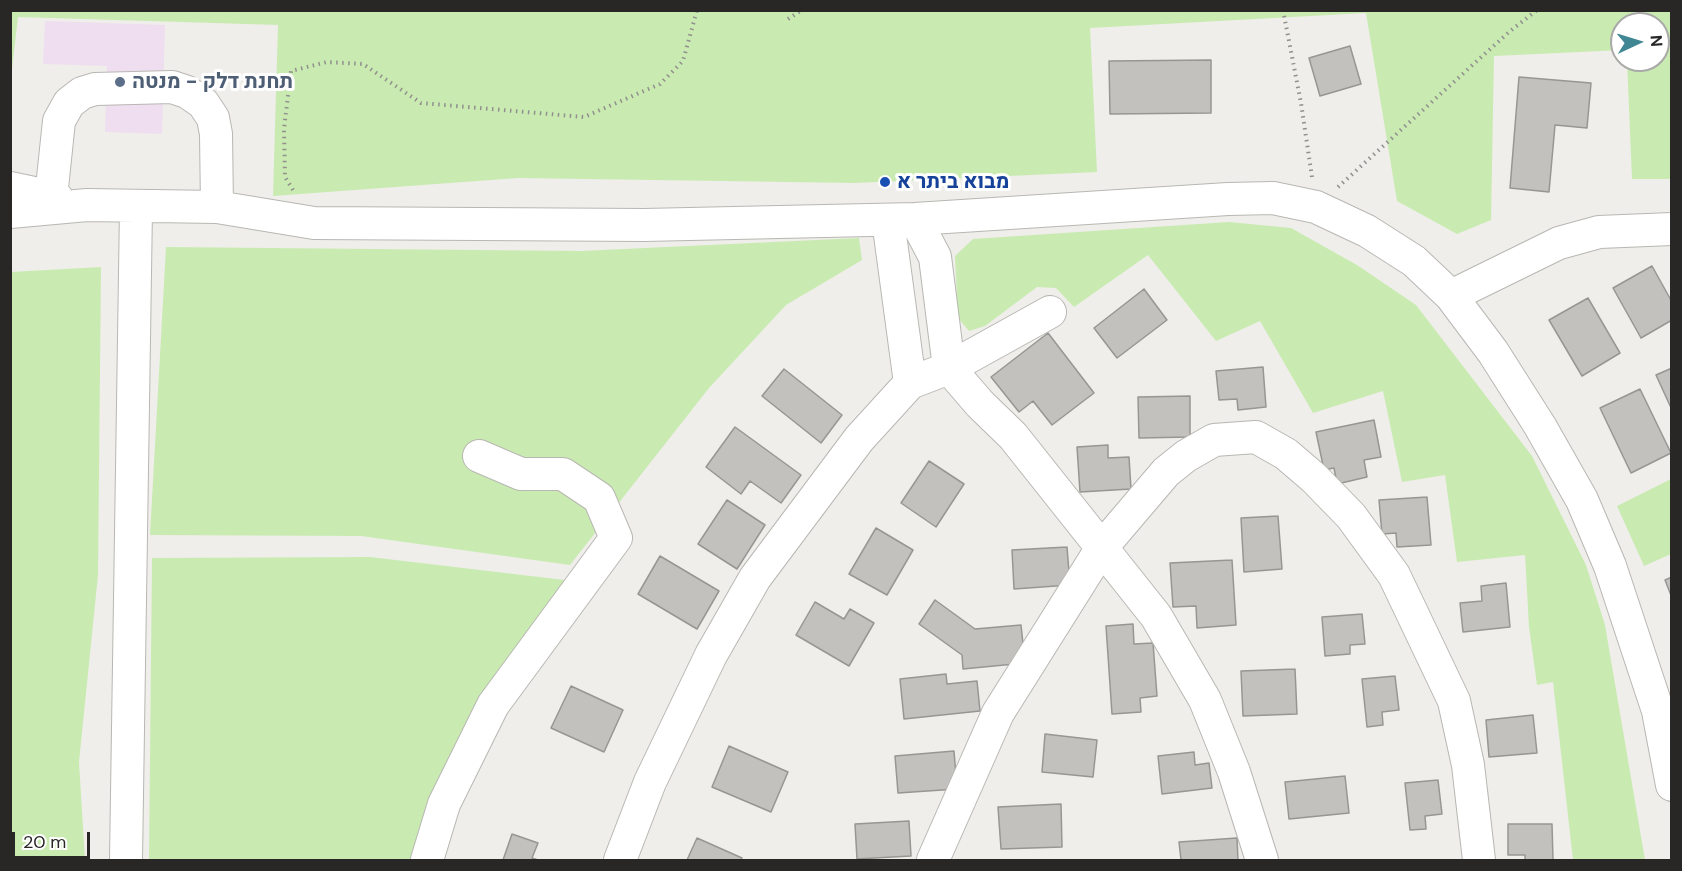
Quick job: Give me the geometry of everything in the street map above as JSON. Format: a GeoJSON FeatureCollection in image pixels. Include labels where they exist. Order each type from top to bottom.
{"type":"FeatureCollection","features":[{"type":"Feature","properties":{"kind":"street"},"geometry":{"type":"LineString","coordinates":[[51,197],[59,121],[69,103],[81,93],[96,89],[172,87],[187,92],[203,103],[213,118],[217,207]]}},
{"type":"Feature","properties":{"kind":"street"},"geometry":{"type":"LineString","coordinates":[[10,188],[87,205]]}},
{"type":"Feature","properties":{"kind":"street"},"geometry":{"type":"LineString","coordinates":[[10,212],[87,205],[136,208],[217,207],[314,223],[644,225],[902,220],[1228,199],[1273,198],[1316,207],[1367,231],[1414,261],[1451,296],[1493,351],[1540,426],[1582,500],[1635,634],[1658,711],[1671,785]]}},
{"type":"Feature","properties":{"kind":"street"},"geometry":{"type":"LineString","coordinates":[[126,861],[136,208]]}},
{"type":"Feature","properties":{"kind":"street"},"geometry":{"type":"LineString","coordinates":[[902,220],[935,257],[949,368],[980,404],[1013,436],[1156,616],[1205,700],[1234,772],[1262,861]]}},
{"type":"Feature","properties":{"kind":"street"},"geometry":{"type":"LineString","coordinates":[[902,220],[910,383]]}},
{"type":"Feature","properties":{"kind":"street"},"geometry":{"type":"LineString","coordinates":[[1451,296],[1559,243],[1599,232],[1671,229]]}},
{"type":"Feature","properties":{"kind":"street"},"geometry":{"type":"LineString","coordinates":[[620,861],[650,782],[711,655],[755,578],[859,439],[910,383],[949,368],[1050,312]]}},
{"type":"Feature","properties":{"kind":"street"},"geometry":{"type":"LineString","coordinates":[[933,861],[998,713],[1102,546],[1166,472],[1186,456],[1214,440],[1256,437],[1286,454],[1314,478],[1351,516],[1394,574],[1455,701],[1468,765],[1479,861]]}},
{"type":"Feature","properties":{"kind":"street"},"geometry":{"type":"LineString","coordinates":[[427,861],[444,804],[493,705],[616,538],[599,498],[562,474],[521,474],[479,456]]}},
{"type":"Feature","properties":{"kind":"path"},"geometry":{"type":"LineString","coordinates":[[314,223],[285,177],[284,129],[291,71],[327,62],[363,64],[421,103],[584,117],[660,84],[683,61],[697,10]]}},
{"type":"Feature","properties":{"kind":"path"},"geometry":{"type":"LineString","coordinates":[[788,19],[802,10]]}},
{"type":"Feature","properties":{"kind":"path"},"geometry":{"type":"LineString","coordinates":[[1283,10],[1301,103],[1316,207]]}},
{"type":"Feature","properties":{"kind":"path"},"geometry":{"type":"LineString","coordinates":[[1316,207],[1509,32],[1537,10]]}},
{"type":"Feature","properties":{"kind":"shaded area","name":"תחנת דלק - מנטה"},"geometry":{"type":"Polygon","coordinates":[[[45,21],[165,25],[162,134],[105,132],[107,66],[43,64],[45,21]]]}},
{"type":"Feature","properties":{"kind":"green space"},"geometry":{"type":"Polygon","coordinates":[[[11,10],[1671,11],[1671,179],[1632,179],[1628,72],[1670,72],[1670,12],[1610,12],[1610,51],[1494,56],[1491,220],[1457,234],[1397,201],[1366,13],[1090,28],[1097,172],[855,183],[518,178],[273,196],[278,25],[18,17],[11,78],[11,10]]]}},
{"type":"Feature","properties":{"kind":"green space"},"geometry":{"type":"Polygon","coordinates":[[[1229,222],[1291,228],[1357,265],[1416,305],[1532,456],[1586,565],[1605,625],[1645,860],[1573,860],[1553,682],[1537,685],[1529,627],[1525,555],[1457,562],[1445,475],[1402,482],[1383,391],[1313,413],[1260,321],[1216,341],[1148,255],[1074,307],[1056,288],[1037,287],[985,326],[969,331],[958,318],[955,256],[973,239],[1229,222]]]}},
{"type":"Feature","properties":{"kind":"green space"},"geometry":{"type":"Polygon","coordinates":[[[859,238],[862,260],[786,305],[709,388],[570,565],[361,536],[150,535],[166,247],[581,251],[859,238]]]}},
{"type":"Feature","properties":{"kind":"green space"},"geometry":{"type":"Polygon","coordinates":[[[101,267],[98,575],[79,762],[85,860],[11,860],[11,272],[101,267]]]}},
{"type":"Feature","properties":{"kind":"green space"},"geometry":{"type":"Polygon","coordinates":[[[1671,479],[1671,554],[1644,566],[1617,506],[1671,479]]]}},
{"type":"Feature","properties":{"kind":"green space"},"geometry":{"type":"Polygon","coordinates":[[[370,557],[573,581],[472,765],[443,860],[149,860],[152,558],[370,557]]]}},
{"type":"Feature","properties":{"kind":"building"},"geometry":{"type":"Polygon","coordinates":[[[1350,46],[1361,84],[1320,96],[1309,58],[1350,46]]]}},
{"type":"Feature","properties":{"kind":"building"},"geometry":{"type":"Polygon","coordinates":[[[1211,60],[1211,113],[1110,114],[1109,61],[1211,60]]]}},
{"type":"Feature","properties":{"kind":"building"},"geometry":{"type":"Polygon","coordinates":[[[1519,77],[1591,83],[1587,128],[1555,125],[1549,192],[1510,188],[1519,77]]]}},
{"type":"Feature","properties":{"kind":"building"},"geometry":{"type":"Polygon","coordinates":[[[1652,266],[1672,302],[1672,320],[1641,338],[1613,288],[1652,266]]]}},
{"type":"Feature","properties":{"kind":"building"},"geometry":{"type":"Polygon","coordinates":[[[1144,289],[1167,320],[1117,358],[1094,328],[1144,289]]]}},
{"type":"Feature","properties":{"kind":"building"},"geometry":{"type":"Polygon","coordinates":[[[1588,298],[1620,353],[1582,376],[1549,320],[1588,298]]]}},
{"type":"Feature","properties":{"kind":"building"},"geometry":{"type":"Polygon","coordinates":[[[1048,333],[1094,393],[1052,425],[1033,401],[1019,412],[991,377],[1048,333]]]}},
{"type":"Feature","properties":{"kind":"building"},"geometry":{"type":"Polygon","coordinates":[[[1263,367],[1266,407],[1238,410],[1237,399],[1219,400],[1216,371],[1263,367]]]}},
{"type":"Feature","properties":{"kind":"building"},"geometry":{"type":"Polygon","coordinates":[[[1672,368],[1672,410],[1656,375],[1672,368]]]}},
{"type":"Feature","properties":{"kind":"building"},"geometry":{"type":"Polygon","coordinates":[[[784,369],[842,415],[821,443],[762,396],[784,369]]]}},
{"type":"Feature","properties":{"kind":"building"},"geometry":{"type":"Polygon","coordinates":[[[1640,389],[1671,453],[1631,473],[1600,408],[1640,389]]]}},
{"type":"Feature","properties":{"kind":"building"},"geometry":{"type":"Polygon","coordinates":[[[1190,396],[1190,437],[1139,438],[1138,397],[1190,396]]]}},
{"type":"Feature","properties":{"kind":"building"},"geometry":{"type":"Polygon","coordinates":[[[1374,420],[1381,457],[1364,460],[1367,477],[1337,484],[1334,468],[1324,470],[1316,432],[1374,420]]]}},
{"type":"Feature","properties":{"kind":"building"},"geometry":{"type":"Polygon","coordinates":[[[735,427],[801,475],[781,503],[750,481],[741,494],[706,467],[735,427]]]}},
{"type":"Feature","properties":{"kind":"building"},"geometry":{"type":"Polygon","coordinates":[[[1108,445],[1108,458],[1129,457],[1131,489],[1080,492],[1077,447],[1108,445]]]}},
{"type":"Feature","properties":{"kind":"building"},"geometry":{"type":"Polygon","coordinates":[[[929,461],[964,484],[936,527],[901,503],[929,461]]]}},
{"type":"Feature","properties":{"kind":"building"},"geometry":{"type":"Polygon","coordinates":[[[1427,497],[1431,545],[1397,547],[1396,533],[1382,534],[1379,500],[1427,497]]]}},
{"type":"Feature","properties":{"kind":"building"},"geometry":{"type":"Polygon","coordinates":[[[727,500],[765,525],[737,569],[698,544],[727,500]]]}},
{"type":"Feature","properties":{"kind":"building"},"geometry":{"type":"Polygon","coordinates":[[[1278,516],[1282,569],[1244,572],[1241,518],[1278,516]]]}},
{"type":"Feature","properties":{"kind":"building"},"geometry":{"type":"Polygon","coordinates":[[[876,528],[913,550],[887,595],[849,574],[876,528]]]}},
{"type":"Feature","properties":{"kind":"building"},"geometry":{"type":"Polygon","coordinates":[[[1067,547],[1070,585],[1014,589],[1012,550],[1067,547]]]}},
{"type":"Feature","properties":{"kind":"building"},"geometry":{"type":"Polygon","coordinates":[[[660,556],[719,591],[697,629],[638,594],[660,556]]]}},
{"type":"Feature","properties":{"kind":"building"},"geometry":{"type":"Polygon","coordinates":[[[1232,560],[1236,625],[1197,628],[1196,606],[1173,607],[1170,563],[1232,560]]]}},
{"type":"Feature","properties":{"kind":"building"},"geometry":{"type":"Polygon","coordinates":[[[1672,577],[1672,598],[1665,580],[1672,577]]]}},
{"type":"Feature","properties":{"kind":"building"},"geometry":{"type":"Polygon","coordinates":[[[1506,583],[1510,627],[1463,632],[1460,603],[1482,601],[1481,586],[1506,583]]]}},
{"type":"Feature","properties":{"kind":"building"},"geometry":{"type":"Polygon","coordinates":[[[935,600],[975,629],[1021,625],[1025,663],[963,669],[962,655],[919,624],[935,600]]]}},
{"type":"Feature","properties":{"kind":"building"},"geometry":{"type":"Polygon","coordinates":[[[815,602],[844,619],[850,609],[874,623],[849,666],[796,635],[815,602]]]}},
{"type":"Feature","properties":{"kind":"building"},"geometry":{"type":"Polygon","coordinates":[[[1362,614],[1365,644],[1350,645],[1350,654],[1325,656],[1322,617],[1362,614]]]}},
{"type":"Feature","properties":{"kind":"building"},"geometry":{"type":"Polygon","coordinates":[[[1133,624],[1134,644],[1153,643],[1157,696],[1140,698],[1141,712],[1112,714],[1106,626],[1133,624]]]}},
{"type":"Feature","properties":{"kind":"building"},"geometry":{"type":"Polygon","coordinates":[[[1295,669],[1297,714],[1243,716],[1241,671],[1295,669]]]}},
{"type":"Feature","properties":{"kind":"building"},"geometry":{"type":"Polygon","coordinates":[[[946,674],[947,684],[977,681],[980,711],[904,719],[900,679],[946,674]]]}},
{"type":"Feature","properties":{"kind":"building"},"geometry":{"type":"Polygon","coordinates":[[[1395,676],[1399,710],[1382,712],[1383,725],[1367,727],[1362,679],[1395,676]]]}},
{"type":"Feature","properties":{"kind":"building"},"geometry":{"type":"Polygon","coordinates":[[[571,686],[623,710],[604,752],[551,728],[571,686]]]}},
{"type":"Feature","properties":{"kind":"building"},"geometry":{"type":"Polygon","coordinates":[[[1533,715],[1537,753],[1489,757],[1486,720],[1533,715]]]}},
{"type":"Feature","properties":{"kind":"building"},"geometry":{"type":"Polygon","coordinates":[[[1045,734],[1097,740],[1093,777],[1042,772],[1045,734]]]}},
{"type":"Feature","properties":{"kind":"building"},"geometry":{"type":"Polygon","coordinates":[[[729,746],[788,772],[771,812],[712,787],[729,746]]]}},
{"type":"Feature","properties":{"kind":"building"},"geometry":{"type":"Polygon","coordinates":[[[954,751],[957,789],[898,793],[895,756],[954,751]]]}},
{"type":"Feature","properties":{"kind":"building"},"geometry":{"type":"Polygon","coordinates":[[[1194,752],[1195,765],[1209,763],[1212,788],[1162,794],[1158,756],[1194,752]]]}},
{"type":"Feature","properties":{"kind":"building"},"geometry":{"type":"Polygon","coordinates":[[[1345,776],[1349,813],[1289,819],[1285,782],[1345,776]]]}},
{"type":"Feature","properties":{"kind":"building"},"geometry":{"type":"Polygon","coordinates":[[[1438,780],[1442,814],[1425,816],[1426,829],[1410,830],[1405,783],[1438,780]]]}},
{"type":"Feature","properties":{"kind":"building"},"geometry":{"type":"Polygon","coordinates":[[[1061,804],[1062,847],[1001,849],[998,807],[1061,804]]]}},
{"type":"Feature","properties":{"kind":"building"},"geometry":{"type":"Polygon","coordinates":[[[909,821],[911,856],[857,859],[855,824],[909,821]]]}},
{"type":"Feature","properties":{"kind":"building"},"geometry":{"type":"Polygon","coordinates":[[[1508,824],[1552,824],[1553,860],[1525,860],[1525,855],[1508,855],[1508,824]]]}},
{"type":"Feature","properties":{"kind":"building"},"geometry":{"type":"Polygon","coordinates":[[[512,834],[538,843],[532,858],[538,860],[503,860],[512,834]]]}},
{"type":"Feature","properties":{"kind":"building"},"geometry":{"type":"Polygon","coordinates":[[[697,838],[742,858],[741,860],[687,860],[697,838]]]}},
{"type":"Feature","properties":{"kind":"building"},"geometry":{"type":"Polygon","coordinates":[[[1237,838],[1238,860],[1181,860],[1179,842],[1237,838]]]}},
{"type":"Feature","properties":{"kind":"place","name":"תחנת דלק - מנטה"},"geometry":{"type":"Point","coordinates":[120,82]}},
{"type":"Feature","properties":{"kind":"place","name":"מבוא ביתר א"},"geometry":{"type":"Point","coordinates":[885,182]}}]}
